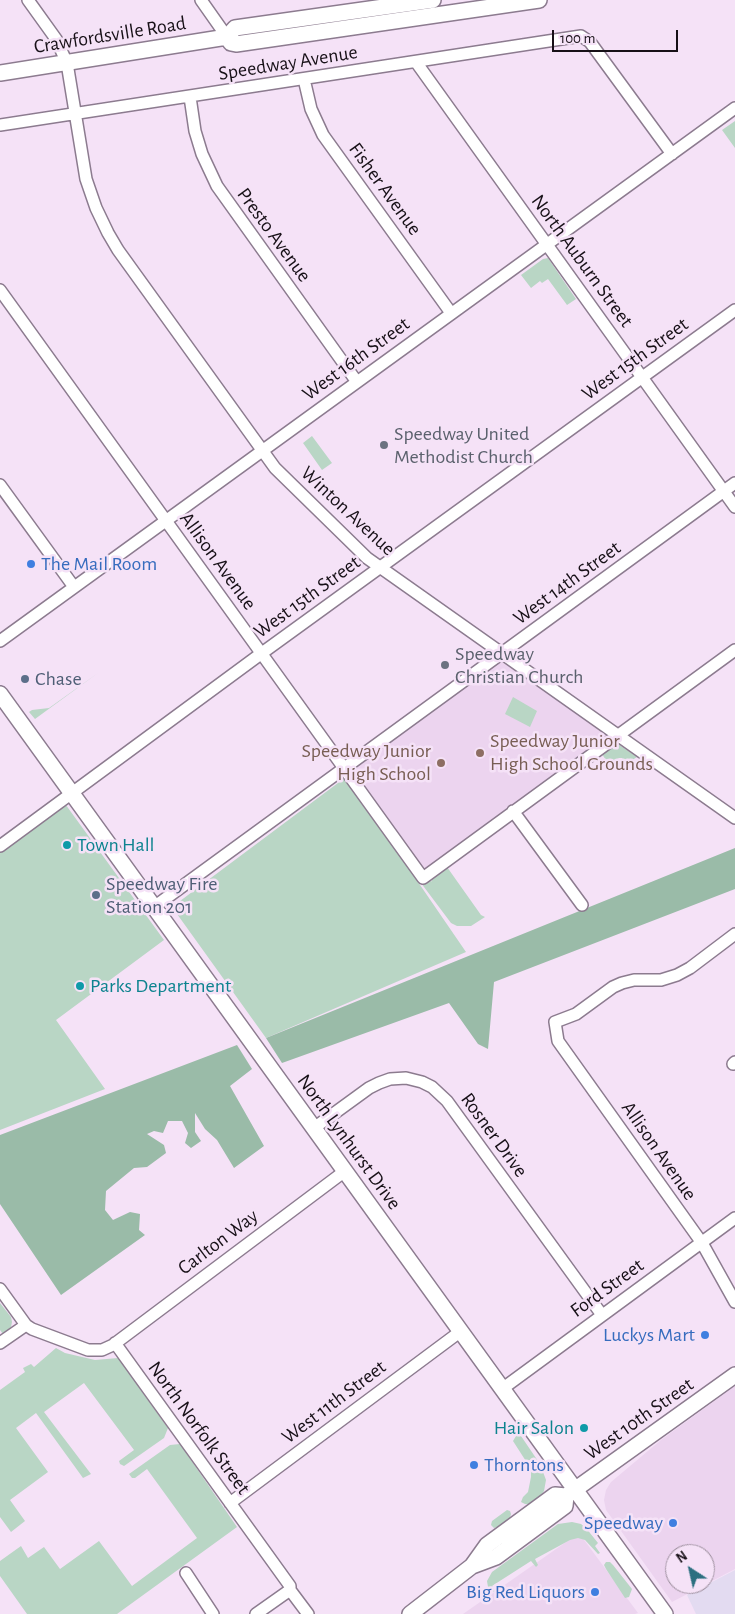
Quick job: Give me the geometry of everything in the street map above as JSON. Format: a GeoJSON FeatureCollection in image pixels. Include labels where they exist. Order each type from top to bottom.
{"type":"FeatureCollection","features":[{"type":"Feature","properties":{"kind":"main road","name":"Crawfordsville Road"},"geometry":{"type":"LineString","coordinates":[[0,73],[227,37],[235,28],[374,4],[433,0]]}},
{"type":"Feature","properties":{"kind":"main road","name":"Crawfordsville Road"},"geometry":{"type":"LineString","coordinates":[[227,37],[231,43],[236,44],[539,0]]}},
{"type":"Feature","properties":{"kind":"main road","name":"North Lynhurst Drive"},"geometry":{"type":"LineString","coordinates":[[0,694],[461,1331],[571,1492],[665,1614]]}},
{"type":"Feature","properties":{"kind":"main road","name":"West 10th Street"},"geometry":{"type":"LineString","coordinates":[[410,1614],[472,1566],[496,1557],[564,1506],[571,1492],[735,1376]]}},
{"type":"Feature","properties":{"kind":"street"},"geometry":{"type":"LineString","coordinates":[[28,0],[56,40],[67,63]]}},
{"type":"Feature","properties":{"kind":"street"},"geometry":{"type":"LineString","coordinates":[[201,0],[227,37]]}},
{"type":"Feature","properties":{"kind":"street"},"geometry":{"type":"LineString","coordinates":[[374,4],[388,22]]}},
{"type":"Feature","properties":{"kind":"street","name":"Speedway Avenue"},"geometry":{"type":"LineString","coordinates":[[0,124],[190,97],[582,36],[590,42],[672,154]]}},
{"type":"Feature","properties":{"kind":"street","name":"North Auburn Street"},"geometry":{"type":"LineString","coordinates":[[416,62],[735,507]]}},
{"type":"Feature","properties":{"kind":"street","name":"Winton Avenue"},"geometry":{"type":"LineString","coordinates":[[67,63],[88,187],[108,233],[118,250],[275,468],[367,558],[734,816]]}},
{"type":"Feature","properties":{"kind":"street","name":"Fisher Avenue"},"geometry":{"type":"LineString","coordinates":[[304,79],[311,110],[323,135],[452,313]]}},
{"type":"Feature","properties":{"kind":"street","name":"Presto Avenue"},"geometry":{"type":"LineString","coordinates":[[190,97],[197,139],[204,161],[217,186],[356,382]]}},
{"type":"Feature","properties":{"kind":"street","name":"West 16th Street"},"geometry":{"type":"LineString","coordinates":[[0,640],[735,108]]}},
{"type":"Feature","properties":{"kind":"street","name":"Allison Avenue"},"geometry":{"type":"LineString","coordinates":[[0,290],[423,878],[514,811]]}},
{"type":"Feature","properties":{"kind":"street","name":"West 15th Street"},"geometry":{"type":"LineString","coordinates":[[0,846],[262,653],[735,310]]}},
{"type":"Feature","properties":{"kind":"street","name":"West 14th Street"},"geometry":{"type":"LineString","coordinates":[[154,908],[735,484]]}},
{"type":"Feature","properties":{"kind":"street"},"geometry":{"type":"LineString","coordinates":[[0,485],[74,587]]}},
{"type":"Feature","properties":{"kind":"street"},"geometry":{"type":"LineString","coordinates":[[582,905],[514,811],[735,650]]}},
{"type":"Feature","properties":{"kind":"street","name":"Allison Avenue"},"geometry":{"type":"LineString","coordinates":[[735,934],[677,976],[661,980],[634,980],[622,983],[613,987],[576,1014],[555,1022],[558,1041],[702,1243],[735,1302]]}},
{"type":"Feature","properties":{"kind":"street","name":"Rosner Drive"},"geometry":{"type":"LineString","coordinates":[[314,1128],[369,1088],[390,1079],[406,1078],[422,1082],[432,1088],[442,1095],[602,1315]]}},
{"type":"Feature","properties":{"kind":"street","name":"Carlton Way"},"geometry":{"type":"LineString","coordinates":[[115,1343],[345,1171]]}},
{"type":"Feature","properties":{"kind":"street","name":"Ford Street"},"geometry":{"type":"LineString","coordinates":[[502,1389],[735,1218]]}},
{"type":"Feature","properties":{"kind":"street"},"geometry":{"type":"LineString","coordinates":[[0,1289],[26,1325],[44,1335],[88,1350],[102,1350],[115,1343]]}},
{"type":"Feature","properties":{"kind":"street"},"geometry":{"type":"LineString","coordinates":[[0,1343],[26,1325]]}},
{"type":"Feature","properties":{"kind":"street","name":"West 11th Street"},"geometry":{"type":"LineString","coordinates":[[230,1503],[461,1331]]}},
{"type":"Feature","properties":{"kind":"street","name":"North Norfolk Street"},"geometry":{"type":"LineString","coordinates":[[115,1343],[290,1586],[290,1590],[308,1614]]}},
{"type":"Feature","properties":{"kind":"street"},"geometry":{"type":"LineString","coordinates":[[186,1573],[213,1614]]}},
{"type":"Feature","properties":{"kind":"street"},"geometry":{"type":"LineString","coordinates":[[256,1614],[290,1590]]}},
{"type":"Feature","properties":{"kind":"shaded area","name":"Speedway Junior High School Grounds"},"geometry":{"type":"Polygon","coordinates":[[[502,662],[608,735],[423,871],[351,772],[502,662]]]}},
{"type":"Feature","properties":{"kind":"shaded area"},"geometry":{"type":"Polygon","coordinates":[[[735,1386],[735,1569],[715,1579],[715,1544],[665,1544],[665,1592],[606,1510],[604,1500],[606,1490],[611,1482],[661,1440],[735,1386]]]}},
{"type":"Feature","properties":{"kind":"shaded area"},"geometry":{"type":"Polygon","coordinates":[[[579,1533],[638,1613],[463,1614],[579,1533]]]}},
{"type":"Feature","properties":{"kind":"shaded area"},"geometry":{"type":"Polygon","coordinates":[[[735,1570],[735,1614],[696,1614],[687,1595],[715,1594],[715,1580],[735,1570]]]}},
{"type":"Feature","properties":{"kind":"shaded area"},"geometry":{"type":"Polygon","coordinates":[[[666,1594],[687,1594],[672,1602],[666,1594]]]}},
{"type":"Feature","properties":{"kind":"green space"},"geometry":{"type":"Polygon","coordinates":[[[735,121],[735,148],[722,130],[735,121]]]}},
{"type":"Feature","properties":{"kind":"green space"},"geometry":{"type":"Polygon","coordinates":[[[548,258],[576,299],[567,305],[548,279],[542,283],[540,281],[531,288],[521,275],[543,259],[548,258]]]}},
{"type":"Feature","properties":{"kind":"green space"},"geometry":{"type":"Polygon","coordinates":[[[312,436],[332,463],[322,470],[303,443],[312,436]]]}},
{"type":"Feature","properties":{"kind":"green space"},"geometry":{"type":"Polygon","coordinates":[[[98,673],[35,719],[29,712],[49,708],[98,673]]]}},
{"type":"Feature","properties":{"kind":"green space"},"geometry":{"type":"Polygon","coordinates":[[[513,697],[537,711],[530,727],[505,714],[513,697]]]}},
{"type":"Feature","properties":{"kind":"green space"},"geometry":{"type":"Polygon","coordinates":[[[616,744],[637,757],[626,764],[622,758],[619,758],[609,765],[602,754],[616,744]]]}},
{"type":"Feature","properties":{"kind":"green space"},"geometry":{"type":"Polygon","coordinates":[[[346,777],[466,952],[266,1038],[172,907],[346,777]]]}},
{"type":"Feature","properties":{"kind":"green space"},"geometry":{"type":"Polygon","coordinates":[[[63,801],[164,940],[56,1020],[105,1089],[0,1130],[0,846],[63,801]]]}},
{"type":"Feature","properties":{"kind":"green space"},"geometry":{"type":"Polygon","coordinates":[[[735,848],[735,889],[494,982],[488,1049],[478,1044],[449,1003],[282,1063],[266,1038],[735,848]]]}},
{"type":"Feature","properties":{"kind":"green space"},"geometry":{"type":"Polygon","coordinates":[[[447,867],[481,915],[485,917],[471,926],[457,926],[451,923],[421,883],[430,877],[431,882],[434,876],[447,867]]]}},
{"type":"Feature","properties":{"kind":"green space"},"geometry":{"type":"Polygon","coordinates":[[[237,1045],[252,1069],[230,1086],[264,1146],[234,1168],[217,1140],[205,1129],[195,1113],[195,1132],[201,1141],[191,1148],[185,1143],[188,1133],[182,1121],[168,1121],[163,1133],[154,1131],[147,1134],[164,1145],[166,1153],[147,1167],[134,1168],[106,1191],[105,1210],[113,1220],[130,1212],[140,1214],[139,1230],[145,1235],[61,1295],[0,1204],[0,1135],[237,1045]]]}},
{"type":"Feature","properties":{"kind":"green space"},"geometry":{"type":"Polygon","coordinates":[[[0,1303],[11,1317],[12,1322],[11,1327],[3,1334],[0,1330],[0,1303]]]}},
{"type":"Feature","properties":{"kind":"green space"},"geometry":{"type":"Polygon","coordinates":[[[56,1348],[65,1353],[95,1360],[118,1358],[168,1428],[164,1438],[124,1466],[120,1464],[119,1461],[134,1450],[84,1383],[44,1412],[91,1474],[83,1478],[36,1413],[16,1428],[48,1472],[10,1500],[25,1521],[11,1532],[0,1517],[0,1390],[25,1372],[23,1368],[31,1364],[34,1367],[56,1348]]]}},
{"type":"Feature","properties":{"kind":"green space"},"geometry":{"type":"Polygon","coordinates":[[[516,1436],[521,1436],[540,1464],[546,1480],[544,1491],[540,1497],[529,1504],[521,1502],[528,1492],[531,1469],[513,1441],[516,1436]]]}},
{"type":"Feature","properties":{"kind":"green space"},"geometry":{"type":"Polygon","coordinates":[[[180,1444],[237,1527],[117,1614],[27,1614],[0,1576],[0,1561],[21,1546],[28,1558],[44,1547],[60,1569],[99,1541],[132,1586],[197,1538],[147,1469],[135,1478],[132,1478],[129,1474],[170,1445],[180,1444]]]}},
{"type":"Feature","properties":{"kind":"green space"},"geometry":{"type":"Polygon","coordinates":[[[507,1510],[511,1514],[509,1521],[494,1528],[491,1525],[492,1521],[507,1510]]]}},
{"type":"Feature","properties":{"kind":"green space"},"geometry":{"type":"Polygon","coordinates":[[[572,1522],[581,1524],[586,1528],[598,1543],[595,1546],[600,1553],[598,1554],[585,1540],[578,1538],[570,1540],[535,1559],[538,1565],[536,1567],[531,1561],[492,1586],[496,1592],[491,1591],[487,1581],[492,1572],[558,1524],[572,1522]]]}},
{"type":"Feature","properties":{"kind":"green space"},"geometry":{"type":"Polygon","coordinates":[[[606,1562],[610,1562],[613,1565],[632,1589],[629,1597],[625,1598],[606,1569],[604,1565],[606,1562]]]}},
{"type":"Feature","properties":{"kind":"place","name":"Speedway United Methodist Church"},"geometry":{"type":"Point","coordinates":[384,445]}},
{"type":"Feature","properties":{"kind":"place","name":"The Mail Room"},"geometry":{"type":"Point","coordinates":[31,564]}},
{"type":"Feature","properties":{"kind":"place","name":"Speedway Christian Church"},"geometry":{"type":"Point","coordinates":[445,665]}},
{"type":"Feature","properties":{"kind":"place","name":"Chase"},"geometry":{"type":"Point","coordinates":[25,679]}},
{"type":"Feature","properties":{"kind":"place","name":"Speedway Junior High School Grounds"},"geometry":{"type":"Point","coordinates":[480,753]}},
{"type":"Feature","properties":{"kind":"place","name":"Speedway Junior High School"},"geometry":{"type":"Point","coordinates":[441,763]}},
{"type":"Feature","properties":{"kind":"place","name":"Town Hall"},"geometry":{"type":"Point","coordinates":[67,845]}},
{"type":"Feature","properties":{"kind":"place","name":"Speedway Fire Station 201"},"geometry":{"type":"Point","coordinates":[96,895]}},
{"type":"Feature","properties":{"kind":"place","name":"Parks Department"},"geometry":{"type":"Point","coordinates":[80,986]}},
{"type":"Feature","properties":{"kind":"place","name":"Luckys Mart"},"geometry":{"type":"Point","coordinates":[705,1335]}},
{"type":"Feature","properties":{"kind":"place","name":"Hair Salon"},"geometry":{"type":"Point","coordinates":[584,1428]}},
{"type":"Feature","properties":{"kind":"place","name":"Thorntons"},"geometry":{"type":"Point","coordinates":[474,1465]}},
{"type":"Feature","properties":{"kind":"place","name":"Speedway"},"geometry":{"type":"Point","coordinates":[673,1523]}},
{"type":"Feature","properties":{"kind":"place","name":"Big Red Liquors"},"geometry":{"type":"Point","coordinates":[595,1592]}}]}
